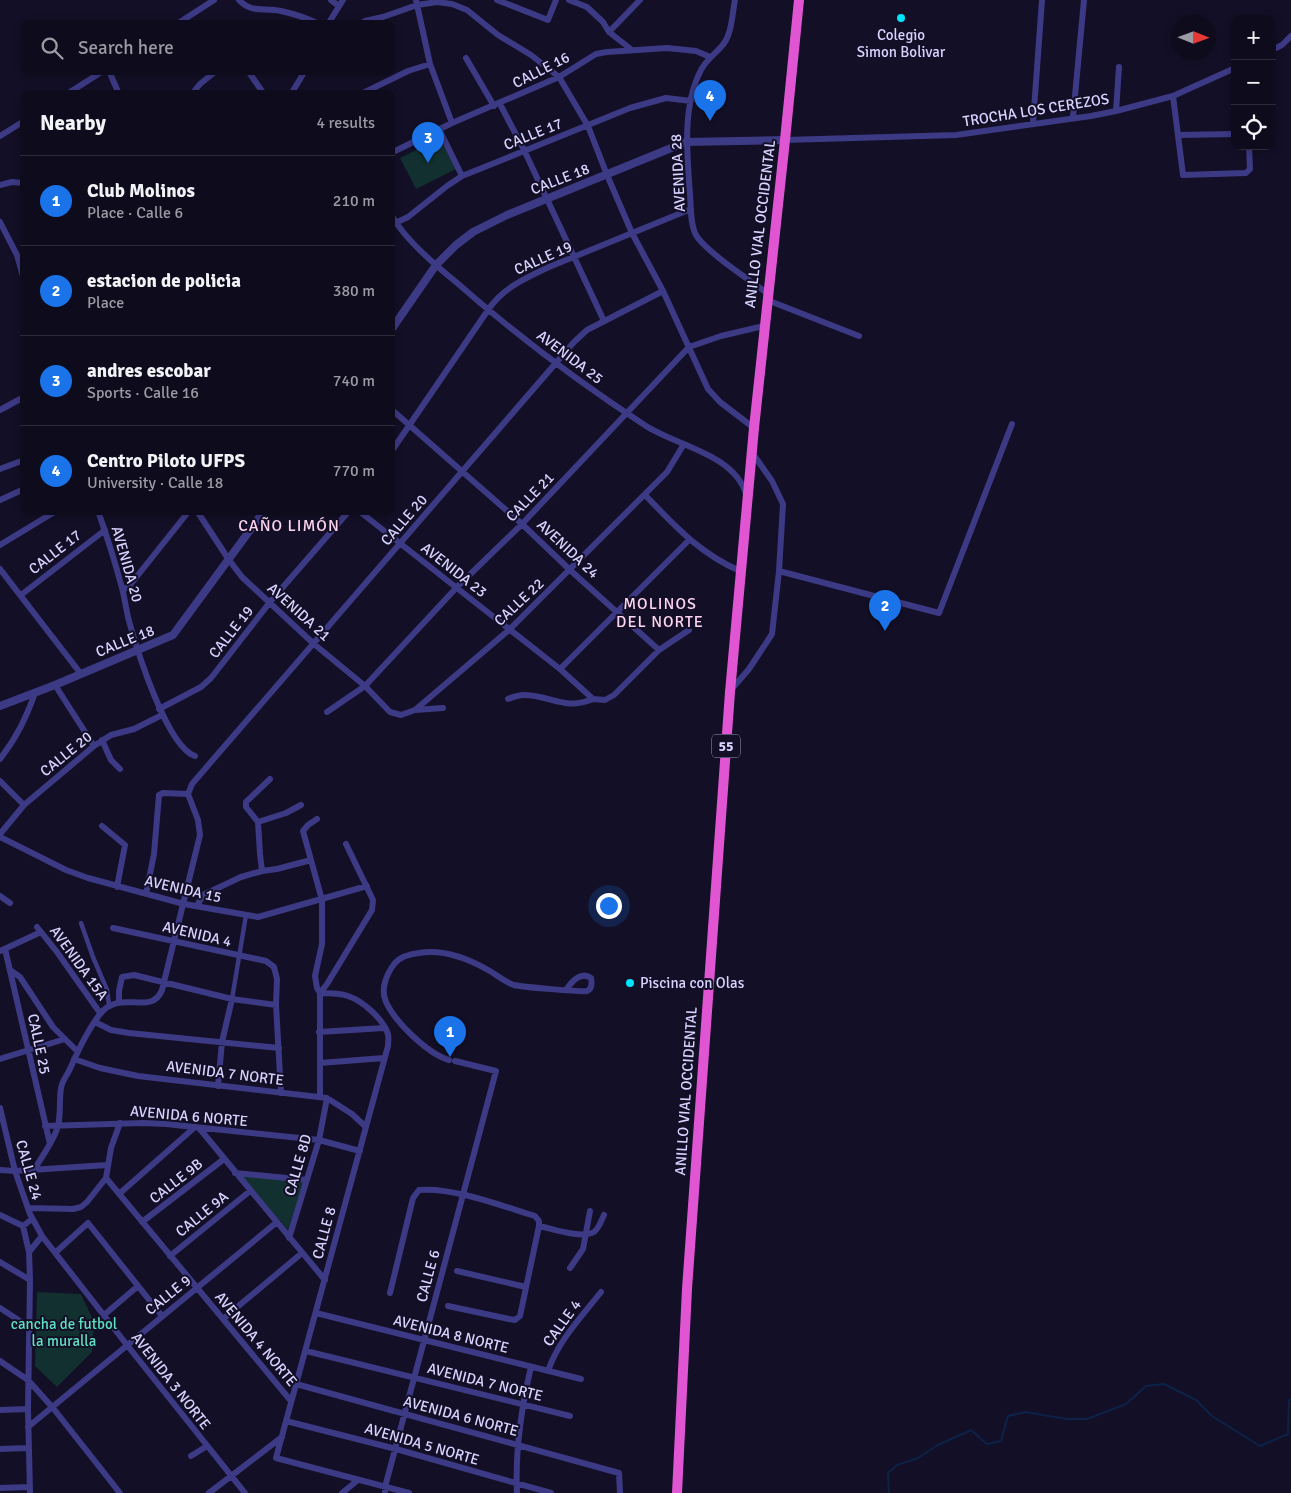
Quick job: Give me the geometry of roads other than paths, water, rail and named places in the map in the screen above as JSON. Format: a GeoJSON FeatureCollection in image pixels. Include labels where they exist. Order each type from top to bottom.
{"type":"FeatureCollection","features":[{"type":"Feature","properties":{"kind":"highway","name":"ANILLO VIAL OCCIDENTAL"},"geometry":{"type":"LineString","coordinates":[[677,1493],[688,1279],[730,692],[751,451],[799,0]]}},
{"type":"Feature","properties":{"kind":"street"},"geometry":{"type":"LineString","coordinates":[[183,20],[214,0]]}},
{"type":"Feature","properties":{"kind":"street"},"geometry":{"type":"LineString","coordinates":[[239,0],[246,7],[279,11],[310,20]]}},
{"type":"Feature","properties":{"kind":"street"},"geometry":{"type":"LineString","coordinates":[[331,0],[341,3],[332,20]]}},
{"type":"Feature","properties":{"kind":"street"},"geometry":{"type":"LineString","coordinates":[[497,0],[548,20],[556,0]]}},
{"type":"Feature","properties":{"kind":"street"},"geometry":{"type":"LineString","coordinates":[[569,0],[587,7],[603,22],[609,32],[632,50]]}},
{"type":"Feature","properties":{"kind":"street"},"geometry":{"type":"LineString","coordinates":[[609,32],[640,0]]}},
{"type":"Feature","properties":{"kind":"street","name":"AVENIDA 28"},"geometry":{"type":"LineString","coordinates":[[735,0],[727,38],[701,70],[691,101],[686,142],[691,209],[697,236],[705,246],[767,296],[859,336]]}},
{"type":"Feature","properties":{"kind":"street"},"geometry":{"type":"LineString","coordinates":[[1033,123],[1042,0]]}},
{"type":"Feature","properties":{"kind":"street"},"geometry":{"type":"LineString","coordinates":[[1073,117],[1084,0]]}},
{"type":"Feature","properties":{"kind":"street"},"geometry":{"type":"LineString","coordinates":[[416,2],[430,64],[452,123]]}},
{"type":"Feature","properties":{"kind":"street"},"geometry":{"type":"LineString","coordinates":[[368,20],[382,17],[416,2],[452,4],[467,10],[498,34],[531,55],[559,78],[588,126],[632,233],[664,290],[708,389],[720,402],[754,428]]}},
{"type":"Feature","properties":{"kind":"street"},"geometry":{"type":"LineString","coordinates":[[1276,48],[1291,36]]}},
{"type":"Feature","properties":{"kind":"street","name":"CALLE 16"},"geometry":{"type":"LineString","coordinates":[[395,151],[452,123],[559,78],[596,54],[666,48],[696,51],[710,57]]}},
{"type":"Feature","properties":{"kind":"street"},"geometry":{"type":"LineString","coordinates":[[466,58],[525,152],[604,320]]}},
{"type":"Feature","properties":{"kind":"street"},"geometry":{"type":"LineString","coordinates":[[369,90],[408,71],[430,64]]}},
{"type":"Feature","properties":{"kind":"street"},"geometry":{"type":"LineString","coordinates":[[1116,111],[1119,67]]}},
{"type":"Feature","properties":{"kind":"street","name":"TROCHA LOS CEREZOS"},"geometry":{"type":"LineString","coordinates":[[785,140],[956,135],[1116,111],[1173,96],[1231,70]]}},
{"type":"Feature","properties":{"kind":"street"},"geometry":{"type":"LineString","coordinates":[[73,90],[97,75]]}},
{"type":"Feature","properties":{"kind":"street"},"geometry":{"type":"LineString","coordinates":[[111,75],[116,90]]}},
{"type":"Feature","properties":{"kind":"street"},"geometry":{"type":"LineString","coordinates":[[195,90],[211,75]]}},
{"type":"Feature","properties":{"kind":"street"},"geometry":{"type":"LineString","coordinates":[[251,75],[261,90]]}},
{"type":"Feature","properties":{"kind":"street"},"geometry":{"type":"LineString","coordinates":[[293,90],[303,75]]}},
{"type":"Feature","properties":{"kind":"street"},"geometry":{"type":"LineString","coordinates":[[1173,96],[1183,175],[1246,173],[1250,170],[1249,150]]}},
{"type":"Feature","properties":{"kind":"street","name":"CALLE 17"},"geometry":{"type":"LineString","coordinates":[[395,223],[418,210],[462,176],[651,101],[666,98],[691,101]]}},
{"type":"Feature","properties":{"kind":"street"},"geometry":{"type":"LineString","coordinates":[[0,136],[20,124]]}},
{"type":"Feature","properties":{"kind":"street"},"geometry":{"type":"LineString","coordinates":[[439,129],[462,176]]}},
{"type":"Feature","properties":{"kind":"street"},"geometry":{"type":"LineString","coordinates":[[1178,135],[1231,134]]}},
{"type":"Feature","properties":{"kind":"street","name":"CALLE 18"},"geometry":{"type":"LineString","coordinates":[[395,324],[436,265],[465,237],[507,215],[686,142],[785,140]]}},
{"type":"Feature","properties":{"kind":"street"},"geometry":{"type":"LineString","coordinates":[[0,185],[12,182],[20,183]]}},
{"type":"Feature","properties":{"kind":"street","name":"CALLE 19"},"geometry":{"type":"LineString","coordinates":[[395,446],[495,300],[507,289],[527,277],[691,209]]}},
{"type":"Feature","properties":{"kind":"street"},"geometry":{"type":"LineString","coordinates":[[0,222],[16,254],[20,267]]}},
{"type":"Feature","properties":{"kind":"street","name":"AVENIDA 25"},"geometry":{"type":"LineString","coordinates":[[395,225],[436,265],[488,310],[557,363],[649,428],[710,456],[731,471],[743,484],[747,498]]}},
{"type":"Feature","properties":{"kind":"street","name":"CALLE 20"},"geometry":{"type":"LineString","coordinates":[[188,794],[192,784],[574,342],[587,330],[604,320],[664,290]]}},
{"type":"Feature","properties":{"kind":"street","name":"CALLE 21"},"geometry":{"type":"LineString","coordinates":[[327,712],[365,686],[457,587],[522,524],[689,347],[721,336],[764,326]]}},
{"type":"Feature","properties":{"kind":"street"},"geometry":{"type":"LineString","coordinates":[[0,410],[20,399]]}},
{"type":"Feature","properties":{"kind":"street","name":"AVENIDA 24"},"geometry":{"type":"LineString","coordinates":[[395,412],[522,524],[659,650]]}},
{"type":"Feature","properties":{"kind":"street"},"geometry":{"type":"LineString","coordinates":[[779,571],[939,613],[1012,424]]}},
{"type":"Feature","properties":{"kind":"street","name":"CALLE 22"},"geometry":{"type":"LineString","coordinates":[[401,715],[415,710],[510,629],[667,472],[684,444]]}},
{"type":"Feature","properties":{"kind":"street"},"geometry":{"type":"LineString","coordinates":[[730,692],[749,669],[772,634],[779,571],[783,504],[772,481],[751,451]]}},
{"type":"Feature","properties":{"kind":"street"},"geometry":{"type":"LineString","coordinates":[[0,469],[20,462]]}},
{"type":"Feature","properties":{"kind":"street"},"geometry":{"type":"LineString","coordinates":[[0,500],[20,491]]}},
{"type":"Feature","properties":{"kind":"street"},"geometry":{"type":"LineString","coordinates":[[644,495],[689,540],[712,556],[740,571]]}},
{"type":"Feature","properties":{"kind":"street"},"geometry":{"type":"LineString","coordinates":[[0,545],[49,515]]}},
{"type":"Feature","properties":{"kind":"street","name":"AVENIDA 20"},"geometry":{"type":"LineString","coordinates":[[99,515],[123,590],[129,620],[161,712],[183,748],[195,756]]}},
{"type":"Feature","properties":{"kind":"street"},"geometry":{"type":"LineString","coordinates":[[123,590],[130,585],[186,515]]}},
{"type":"Feature","properties":{"kind":"street","name":"AVENIDA 21"},"geometry":{"type":"LineString","coordinates":[[200,515],[242,577],[314,644],[365,686],[390,712],[401,715]]}},
{"type":"Feature","properties":{"kind":"street","name":"CALLE 18"},"geometry":{"type":"LineString","coordinates":[[0,706],[173,636],[261,515]]}},
{"type":"Feature","properties":{"kind":"street","name":"CALLE 19"},"geometry":{"type":"LineString","coordinates":[[161,712],[201,688],[211,678],[270,602],[346,515]]}},
{"type":"Feature","properties":{"kind":"street","name":"AVENIDA 23"},"geometry":{"type":"LineString","coordinates":[[364,515],[560,669],[593,699]]}},
{"type":"Feature","properties":{"kind":"street","name":"CALLE 17"},"geometry":{"type":"LineString","coordinates":[[21,595],[104,530]]}},
{"type":"Feature","properties":{"kind":"street"},"geometry":{"type":"LineString","coordinates":[[560,669],[689,540]]}},
{"type":"Feature","properties":{"kind":"street"},"geometry":{"type":"LineString","coordinates":[[1,571],[81,674]]}},
{"type":"Feature","properties":{"kind":"street"},"geometry":{"type":"LineString","coordinates":[[508,699],[527,695],[566,704],[576,704],[593,699],[605,700],[614,695],[659,650],[689,630]]}},
{"type":"Feature","properties":{"kind":"street"},"geometry":{"type":"LineString","coordinates":[[55,685],[94,746]]}},
{"type":"Feature","properties":{"kind":"street"},"geometry":{"type":"LineString","coordinates":[[0,758],[15,740],[35,693]]}},
{"type":"Feature","properties":{"kind":"street"},"geometry":{"type":"LineString","coordinates":[[415,710],[443,708]]}},
{"type":"Feature","properties":{"kind":"street","name":"CALLE 20"},"geometry":{"type":"LineString","coordinates":[[0,836],[24,805],[94,746],[111,734],[134,729],[161,712]]}},
{"type":"Feature","properties":{"kind":"street"},"geometry":{"type":"LineString","coordinates":[[102,740],[111,760],[120,769]]}},
{"type":"Feature","properties":{"kind":"street"},"geometry":{"type":"LineString","coordinates":[[262,871],[258,822],[246,807],[246,802],[270,779]]}},
{"type":"Feature","properties":{"kind":"street"},"geometry":{"type":"LineString","coordinates":[[0,781],[24,805]]}},
{"type":"Feature","properties":{"kind":"street"},"geometry":{"type":"LineString","coordinates":[[34,1170],[50,1144],[58,1126],[61,1086],[77,1051],[100,1014],[109,1005],[119,1002],[146,1003],[154,1001],[160,996],[200,835],[198,820],[188,794],[163,793],[158,795],[154,854],[146,894]]}},
{"type":"Feature","properties":{"kind":"street"},"geometry":{"type":"LineString","coordinates":[[258,822],[286,813],[301,805]]}},
{"type":"Feature","properties":{"kind":"street","name":"CALLE 8D"},"geometry":{"type":"LineString","coordinates":[[289,1238],[319,1140],[324,1097],[320,1063],[320,993],[315,976],[322,944],[322,900],[303,831],[317,819]]}},
{"type":"Feature","properties":{"kind":"street"},"geometry":{"type":"LineString","coordinates":[[102,826],[125,845],[117,887]]}},
{"type":"Feature","properties":{"kind":"street","name":"AVENIDA 15"},"geometry":{"type":"LineString","coordinates":[[0,836],[66,870],[117,887],[184,904],[258,917],[367,886]]}},
{"type":"Feature","properties":{"kind":"street"},"geometry":{"type":"LineString","coordinates":[[320,993],[372,910],[373,900],[346,844]]}},
{"type":"Feature","properties":{"kind":"street"},"geometry":{"type":"LineString","coordinates":[[197,906],[203,895],[241,877],[311,860]]}},
{"type":"Feature","properties":{"kind":"street"},"geometry":{"type":"LineString","coordinates":[[0,896],[10,903]]}},
{"type":"Feature","properties":{"kind":"street"},"geometry":{"type":"LineString","coordinates":[[218,1086],[222,1042],[232,999],[246,915]]}},
{"type":"Feature","properties":{"kind":"street"},"geometry":{"type":"LineString","coordinates":[[81,922],[107,990],[109,1005]]}},
{"type":"Feature","properties":{"kind":"street","name":"AVENIDA 4"},"geometry":{"type":"LineString","coordinates":[[113,928],[266,961],[274,967],[277,979],[276,1005]]}},
{"type":"Feature","properties":{"kind":"street","name":"AVENIDA 15A"},"geometry":{"type":"LineString","coordinates":[[2,950],[39,930],[100,1014]]}},
{"type":"Feature","properties":{"kind":"street","name":"CALLE 25"},"geometry":{"type":"LineString","coordinates":[[2,950],[10,970],[50,1144]]}},
{"type":"Feature","properties":{"kind":"street","name":"CALLE 6"},"geometry":{"type":"LineString","coordinates":[[385,1490],[496,1071],[452,1060],[426,1050],[385,1001],[384,987],[386,977],[398,960],[408,955],[422,952],[446,953],[473,962],[516,986],[566,990]]}},
{"type":"Feature","properties":{"kind":"street"},"geometry":{"type":"LineString","coordinates":[[10,970],[20,977],[52,1027],[77,1051]]}},
{"type":"Feature","properties":{"kind":"street"},"geometry":{"type":"LineString","coordinates":[[119,1002],[122,977],[134,975],[232,999],[276,1005],[281,1093]]}},
{"type":"Feature","properties":{"kind":"street"},"geometry":{"type":"LineString","coordinates":[[319,1032],[384,1028],[377,1017],[358,1001],[347,996],[320,993]]}},
{"type":"Feature","properties":{"kind":"street"},"geometry":{"type":"LineString","coordinates":[[95,1022],[118,1032],[279,1048]]}},
{"type":"Feature","properties":{"kind":"street","name":"CALLE 8"},"geometry":{"type":"LineString","coordinates":[[358,1480],[276,1458],[388,1046],[388,1035],[384,1028]]}},
{"type":"Feature","properties":{"kind":"street"},"geometry":{"type":"LineString","coordinates":[[0,1059],[65,1039]]}},
{"type":"Feature","properties":{"kind":"street"},"geometry":{"type":"LineString","coordinates":[[320,1063],[384,1058]]}},
{"type":"Feature","properties":{"kind":"street","name":"AVENIDA 7 NORTE"},"geometry":{"type":"LineString","coordinates":[[74,1059],[117,1072],[218,1086],[324,1097],[352,1114],[366,1127]]}},
{"type":"Feature","properties":{"kind":"street","name":"CALLE 24"},"geometry":{"type":"LineString","coordinates":[[0,1108],[15,1171],[32,1219],[42,1236]]}},
{"type":"Feature","properties":{"kind":"street"},"geometry":{"type":"LineString","coordinates":[[28,1208],[73,1209],[81,1207],[106,1178],[111,1148],[120,1123]]}},
{"type":"Feature","properties":{"kind":"street","name":"AVENIDA 6 NORTE"},"geometry":{"type":"LineString","coordinates":[[45,1126],[150,1123],[319,1140],[360,1151]]}},
{"type":"Feature","properties":{"kind":"street"},"geometry":{"type":"LineString","coordinates":[[119,1194],[197,1127],[278,1222],[324,1280]]}},
{"type":"Feature","properties":{"kind":"street","name":"CALLE 9B"},"geometry":{"type":"LineString","coordinates":[[142,1222],[224,1159]]}},
{"type":"Feature","properties":{"kind":"street"},"geometry":{"type":"LineString","coordinates":[[0,1170],[15,1171],[107,1165]]}},
{"type":"Feature","properties":{"kind":"street"},"geometry":{"type":"LineString","coordinates":[[235,1173],[307,1180]]}},
{"type":"Feature","properties":{"kind":"street","name":"AVENIDA 4 NORTE"},"geometry":{"type":"LineString","coordinates":[[106,1178],[291,1401]]}},
{"type":"Feature","properties":{"kind":"street"},"geometry":{"type":"LineString","coordinates":[[390,1293],[413,1198],[419,1190],[430,1189],[463,1195],[535,1216],[539,1221],[539,1226],[520,1316],[515,1320],[448,1306]]}},
{"type":"Feature","properties":{"kind":"street","name":"CALLE 9A"},"geometry":{"type":"LineString","coordinates":[[170,1256],[250,1191]]}},
{"type":"Feature","properties":{"kind":"street"},"geometry":{"type":"LineString","coordinates":[[570,1268],[583,1249],[590,1211]]}},
{"type":"Feature","properties":{"kind":"street"},"geometry":{"type":"LineString","coordinates":[[0,1215],[23,1226]]}},
{"type":"Feature","properties":{"kind":"street"},"geometry":{"type":"LineString","coordinates":[[539,1226],[585,1235],[595,1231],[604,1215]]}},
{"type":"Feature","properties":{"kind":"street"},"geometry":{"type":"LineString","coordinates":[[23,1226],[32,1219]]}},
{"type":"Feature","properties":{"kind":"street","name":"CALLE 9"},"geometry":{"type":"LineString","coordinates":[[28,1427],[278,1222]]}},
{"type":"Feature","properties":{"kind":"street"},"geometry":{"type":"LineString","coordinates":[[56,1252],[88,1223],[162,1316]]}},
{"type":"Feature","properties":{"kind":"street"},"geometry":{"type":"LineString","coordinates":[[0,1488],[30,1490],[28,1380],[30,1280],[29,1252],[23,1226]]}},
{"type":"Feature","properties":{"kind":"street"},"geometry":{"type":"LineString","coordinates":[[29,1252],[42,1236]]}},
{"type":"Feature","properties":{"kind":"street","name":"AVENIDA 3 NORTE"},"geometry":{"type":"LineString","coordinates":[[42,1236],[126,1345],[245,1493]]}},
{"type":"Feature","properties":{"kind":"street"},"geometry":{"type":"LineString","coordinates":[[223,1319],[302,1253]]}},
{"type":"Feature","properties":{"kind":"street"},"geometry":{"type":"LineString","coordinates":[[0,1262],[30,1280]]}},
{"type":"Feature","properties":{"kind":"street"},"geometry":{"type":"LineString","coordinates":[[457,1271],[526,1287]]}},
{"type":"Feature","properties":{"kind":"street"},"geometry":{"type":"LineString","coordinates":[[104,1315],[138,1286]]}},
{"type":"Feature","properties":{"kind":"street","name":"CALLE 4"},"geometry":{"type":"LineString","coordinates":[[548,1371],[551,1360],[559,1347],[601,1292]]}},
{"type":"Feature","properties":{"kind":"street"},"geometry":{"type":"LineString","coordinates":[[0,1308],[29,1327]]}},
{"type":"Feature","properties":{"kind":"street","name":"AVENIDA 8 NORTE"},"geometry":{"type":"LineString","coordinates":[[316,1313],[580,1379]]}},
{"type":"Feature","properties":{"kind":"street","name":"AVENIDA 7 NORTE"},"geometry":{"type":"LineString","coordinates":[[306,1351],[570,1416]]}},
{"type":"Feature","properties":{"kind":"street"},"geometry":{"type":"LineString","coordinates":[[0,1361],[28,1380],[53,1408],[120,1493]]}},
{"type":"Feature","properties":{"kind":"street"},"geometry":{"type":"LineString","coordinates":[[517,1493],[518,1445],[522,1404],[531,1367]]}},
{"type":"Feature","properties":{"kind":"street","name":"AVENIDA 6 NORTE"},"geometry":{"type":"LineString","coordinates":[[296,1384],[619,1474],[620,1493]]}},
{"type":"Feature","properties":{"kind":"street"},"geometry":{"type":"LineString","coordinates":[[0,1410],[28,1409]]}},
{"type":"Feature","properties":{"kind":"street","name":"AVENIDA 5 NORTE"},"geometry":{"type":"LineString","coordinates":[[286,1421],[396,1449],[550,1493]]}},
{"type":"Feature","properties":{"kind":"street"},"geometry":{"type":"LineString","coordinates":[[209,1493],[282,1437]]}},
{"type":"Feature","properties":{"kind":"street"},"geometry":{"type":"LineString","coordinates":[[191,1456],[207,1446]]}},
{"type":"Feature","properties":{"kind":"street"},"geometry":{"type":"LineString","coordinates":[[0,1448],[28,1448]]}},
{"type":"Feature","properties":{"kind":"street"},"geometry":{"type":"LineString","coordinates":[[342,1493],[358,1480],[385,1490],[409,1493]]}},
{"type":"Feature","properties":{"kind":"waterway"},"geometry":{"type":"LineString","coordinates":[[889,1493],[888,1473],[897,1465],[918,1458],[936,1446],[971,1430],[987,1444],[1001,1441],[1008,1416],[1025,1412],[1067,1419],[1087,1419],[1126,1404],[1146,1386],[1164,1384],[1196,1400],[1212,1416],[1260,1446],[1288,1434],[1289,1401],[1291,1399]]}},
{"type":"Feature","properties":{"kind":"place","name":"Colegio Simon Bolivar"},"geometry":{"type":"Point","coordinates":[901,18]}},
{"type":"Feature","properties":{"kind":"place","name":"Centro Piloto UFPS"},"geometry":{"type":"Point","coordinates":[710,121]}},
{"type":"Feature","properties":{"kind":"place","name":"andres escobar"},"geometry":{"type":"Point","coordinates":[428,163]}},
{"type":"Feature","properties":{"kind":"place","name":"estacion de policia"},"geometry":{"type":"Point","coordinates":[885,631]}},
{"type":"Feature","properties":{"kind":"place","name":"Piscina con Olas"},"geometry":{"type":"Point","coordinates":[630,983]}},
{"type":"Feature","properties":{"kind":"place","name":"Club Molinos"},"geometry":{"type":"Point","coordinates":[450,1057]}},
{"type":"Feature","properties":{"kind":"district","name":"CAÑO LIMÓN"},"geometry":{"type":"Point","coordinates":[289,525]}},
{"type":"Feature","properties":{"kind":"district","name":"MOLINOS DEL NORTE"},"geometry":{"type":"Point","coordinates":[660,612]}},
{"type":"Feature","properties":{"kind":"park label","name":"cancha de futbol la muralla"},"geometry":{"type":"Point","coordinates":[64,1332]}}]}
